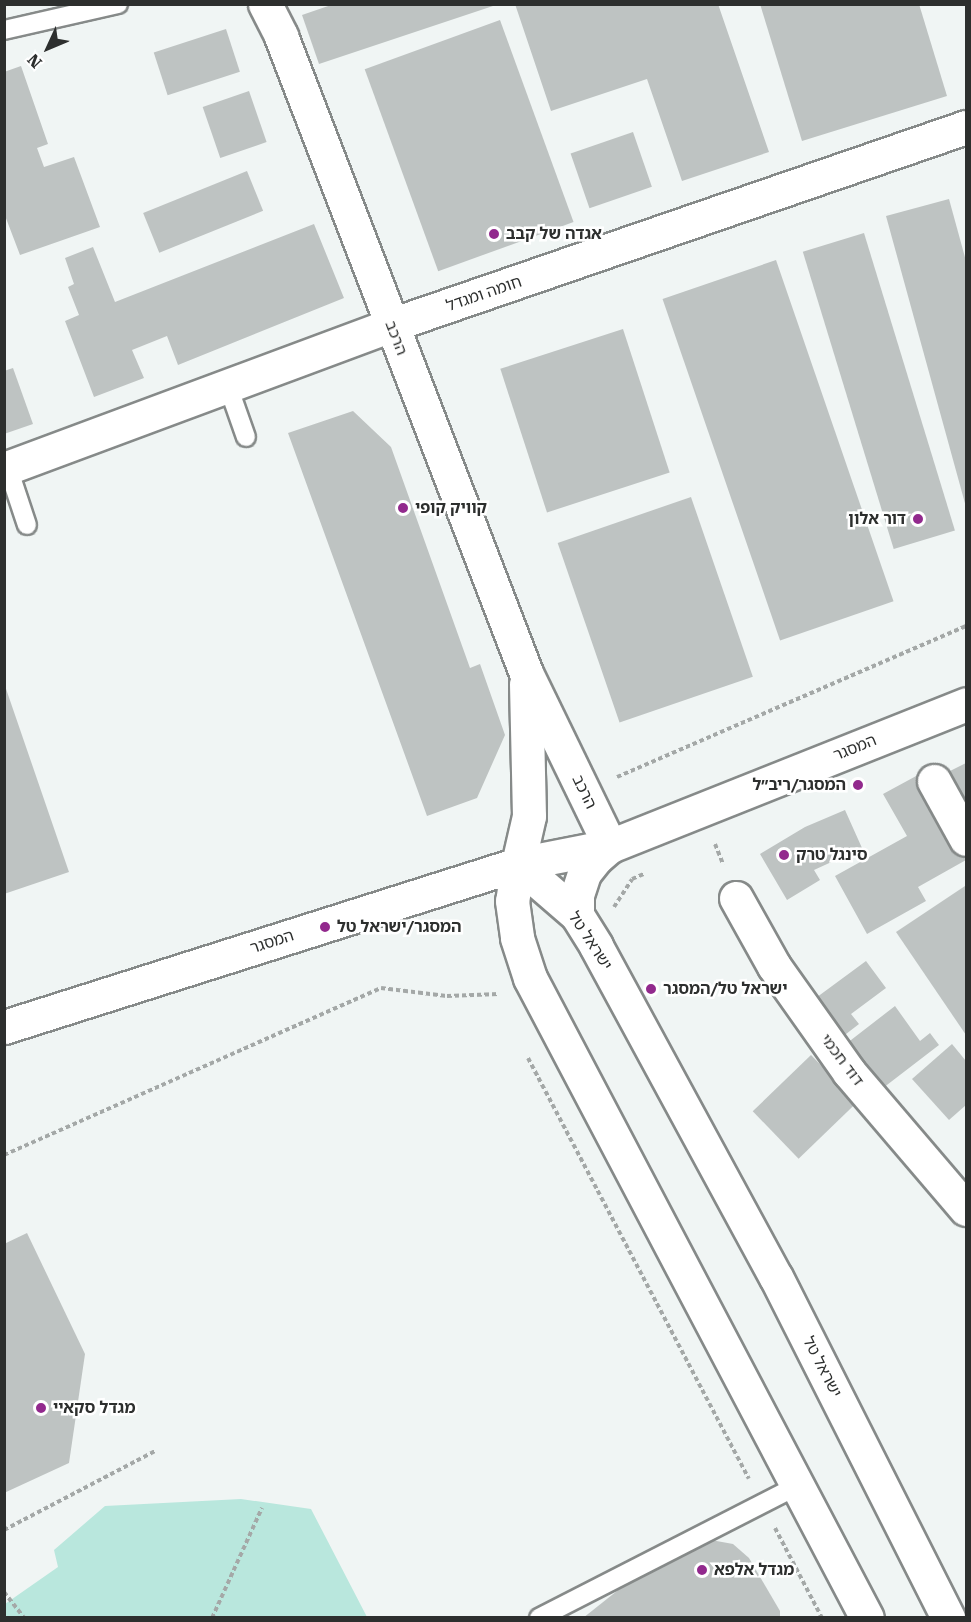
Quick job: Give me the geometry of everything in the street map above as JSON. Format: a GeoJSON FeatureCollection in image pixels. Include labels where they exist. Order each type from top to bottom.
{"type":"FeatureCollection","features":[{"type":"Feature","properties":{"kind":"street","name":"הרכב"},"geometry":{"type":"LineString","coordinates":[[265,4],[281,36],[526,673],[610,846]]}},
{"type":"Feature","properties":{"kind":"street","name":"חומה ומגדל"},"geometry":{"type":"LineString","coordinates":[[6,469],[391,325],[966,127]]}},
{"type":"Feature","properties":{"kind":"street","name":"הרכב"},"geometry":{"type":"LineString","coordinates":[[518,864],[529,816],[526,673]]}},
{"type":"Feature","properties":{"kind":"street","name":"המסגר"},"geometry":{"type":"LineString","coordinates":[[4,1027],[518,864],[610,846],[966,704]]}},
{"type":"Feature","properties":{"kind":"street"},"geometry":{"type":"LineString","coordinates":[[934,781],[966,838]]}},
{"type":"Feature","properties":{"kind":"street","name":"המסגר"},"geometry":{"type":"LineString","coordinates":[[577,915],[577,895],[584,873],[610,846]]}},
{"type":"Feature","properties":{"kind":"street","name":"ישראל טל"},"geometry":{"type":"LineString","coordinates":[[518,864],[577,915],[596,946],[776,1276],[948,1617]]}},
{"type":"Feature","properties":{"kind":"street"},"geometry":{"type":"LineString","coordinates":[[518,864],[512,901],[517,938],[530,978],[867,1617]]}},
{"type":"Feature","properties":{"kind":"street","name":"דוד חכמי"},"geometry":{"type":"LineString","coordinates":[[736,898],[774,966],[849,1072],[966,1209]]}},
{"type":"Feature","properties":{"kind":"lane"},"geometry":{"type":"LineString","coordinates":[[4,30],[118,4]]}},
{"type":"Feature","properties":{"kind":"lane"},"geometry":{"type":"LineString","coordinates":[[228,386],[246,436]]}},
{"type":"Feature","properties":{"kind":"lane"},"geometry":{"type":"LineString","coordinates":[[6,469],[27,525]]}},
{"type":"Feature","properties":{"kind":"lane"},"geometry":{"type":"LineString","coordinates":[[538,1617],[797,1486]]}},
{"type":"Feature","properties":{"kind":"path"},"geometry":{"type":"LineString","coordinates":[[583,792],[966,626]]}},
{"type":"Feature","properties":{"kind":"path"},"geometry":{"type":"LineString","coordinates":[[705,848],[726,839]]}},
{"type":"Feature","properties":{"kind":"path"},"geometry":{"type":"LineString","coordinates":[[596,946],[612,909],[632,879],[653,870]]}},
{"type":"Feature","properties":{"kind":"path"},"geometry":{"type":"LineString","coordinates":[[4,1155],[381,988],[447,996],[500,994]]}},
{"type":"Feature","properties":{"kind":"path"},"geometry":{"type":"LineString","coordinates":[[4,1530],[155,1451]]}},
{"type":"Feature","properties":{"kind":"path"},"geometry":{"type":"LineString","coordinates":[[212,1617],[262,1508]]}},
{"type":"Feature","properties":{"kind":"path"},"geometry":{"type":"LineString","coordinates":[[4,1592],[24,1617]]}},
{"type":"Feature","properties":{"kind":"green space"},"geometry":{"type":"Polygon","coordinates":[[[241,1499],[311,1509],[367,1617],[5,1617],[5,1604],[58,1567],[54,1550],[105,1506],[241,1499]]]}},
{"type":"Feature","properties":{"kind":"building"},"geometry":{"type":"Polygon","coordinates":[[[334,4],[496,5],[319,64],[302,15],[334,4]]]}},
{"type":"Feature","properties":{"kind":"building"},"geometry":{"type":"Polygon","coordinates":[[[515,4],[718,4],[769,152],[682,181],[647,79],[551,111],[515,4]]]}},
{"type":"Feature","properties":{"kind":"building"},"geometry":{"type":"Polygon","coordinates":[[[760,4],[919,4],[947,96],[802,141],[760,4]]]}},
{"type":"Feature","properties":{"kind":"building"},"geometry":{"type":"Polygon","coordinates":[[[500,20],[574,222],[438,271],[365,69],[500,20]]]}},
{"type":"Feature","properties":{"kind":"building"},"geometry":{"type":"Polygon","coordinates":[[[226,29],[240,72],[168,95],[154,52],[226,29]]]}},
{"type":"Feature","properties":{"kind":"building"},"geometry":{"type":"Polygon","coordinates":[[[21,66],[48,144],[37,148],[44,167],[74,157],[100,227],[20,255],[4,213],[4,72],[21,66]]]}},
{"type":"Feature","properties":{"kind":"building"},"geometry":{"type":"Polygon","coordinates":[[[249,91],[267,142],[220,158],[203,107],[249,91]]]}},
{"type":"Feature","properties":{"kind":"building"},"geometry":{"type":"Polygon","coordinates":[[[633,132],[652,187],[589,208],[571,153],[633,132]]]}},
{"type":"Feature","properties":{"kind":"building"},"geometry":{"type":"Polygon","coordinates":[[[247,171],[263,211],[159,253],[143,213],[247,171]]]}},
{"type":"Feature","properties":{"kind":"building"},"geometry":{"type":"Polygon","coordinates":[[[949,199],[966,261],[966,507],[886,216],[949,199]]]}},
{"type":"Feature","properties":{"kind":"building"},"geometry":{"type":"Polygon","coordinates":[[[314,224],[344,298],[178,365],[167,336],[132,350],[144,378],[94,397],[65,321],[79,315],[68,287],[74,284],[65,258],[93,247],[115,302],[314,224]]]}},
{"type":"Feature","properties":{"kind":"building"},"geometry":{"type":"Polygon","coordinates":[[[864,233],[955,530],[894,549],[803,252],[864,233]]]}},
{"type":"Feature","properties":{"kind":"building"},"geometry":{"type":"Polygon","coordinates":[[[776,260],[894,601],[780,640],[663,299],[776,260]]]}},
{"type":"Feature","properties":{"kind":"building"},"geometry":{"type":"Polygon","coordinates":[[[623,329],[670,473],[547,512],[500,369],[623,329]]]}},
{"type":"Feature","properties":{"kind":"building"},"geometry":{"type":"Polygon","coordinates":[[[13,368],[33,424],[4,434],[4,371],[13,368]]]}},
{"type":"Feature","properties":{"kind":"building"},"geometry":{"type":"Polygon","coordinates":[[[353,411],[391,447],[470,668],[480,664],[505,735],[477,798],[427,816],[288,433],[353,411]]]}},
{"type":"Feature","properties":{"kind":"building"},"geometry":{"type":"Polygon","coordinates":[[[691,497],[753,677],[620,723],[558,543],[691,497]]]}},
{"type":"Feature","properties":{"kind":"building"},"geometry":{"type":"Polygon","coordinates":[[[4,683],[69,872],[4,894],[4,683]]]}},
{"type":"Feature","properties":{"kind":"building"},"geometry":{"type":"Polygon","coordinates":[[[966,763],[966,803],[950,771],[966,763]]]}},
{"type":"Feature","properties":{"kind":"building"},"geometry":{"type":"Polygon","coordinates":[[[918,775],[966,860],[918,887],[926,901],[867,934],[835,876],[907,836],[883,794],[918,775]]]}},
{"type":"Feature","properties":{"kind":"building"},"geometry":{"type":"Polygon","coordinates":[[[845,810],[862,848],[814,870],[820,880],[787,900],[760,854],[805,827],[845,810]]]}},
{"type":"Feature","properties":{"kind":"building"},"geometry":{"type":"Polygon","coordinates":[[[965,886],[966,888],[966,1035],[896,932],[965,886]]]}},
{"type":"Feature","properties":{"kind":"building"},"geometry":{"type":"Polygon","coordinates":[[[866,961],[886,988],[851,1014],[859,1024],[837,1041],[809,1003],[866,961]]]}},
{"type":"Feature","properties":{"kind":"building"},"geometry":{"type":"Polygon","coordinates":[[[895,1006],[920,1041],[930,1033],[939,1045],[883,1088],[842,1047],[895,1006]]]}},
{"type":"Feature","properties":{"kind":"building"},"geometry":{"type":"Polygon","coordinates":[[[952,1044],[966,1061],[966,1105],[949,1120],[912,1079],[952,1044]]]}},
{"type":"Feature","properties":{"kind":"building"},"geometry":{"type":"Polygon","coordinates":[[[811,1055],[857,1102],[799,1159],[753,1111],[811,1055]]]}},
{"type":"Feature","properties":{"kind":"building","name":"מגדל סקאיי"},"geometry":{"type":"Polygon","coordinates":[[[27,1233],[85,1354],[69,1463],[4,1493],[4,1244],[27,1233]]]}},
{"type":"Feature","properties":{"kind":"building","name":"מגדל אלפא"},"geometry":{"type":"Polygon","coordinates":[[[711,1540],[733,1544],[749,1558],[780,1611],[780,1618],[583,1618],[627,1583],[697,1542],[711,1540]]]}},
{"type":"Feature","properties":{"kind":"place","name":"אגדה של קבב"},"geometry":{"type":"Point","coordinates":[494,234]}},
{"type":"Feature","properties":{"kind":"place","name":"קוויק קופי"},"geometry":{"type":"Point","coordinates":[403,508]}},
{"type":"Feature","properties":{"kind":"place","name":"דור אלון"},"geometry":{"type":"Point","coordinates":[918,519]}},
{"type":"Feature","properties":{"kind":"place","name":"המסגר/ריב״ל"},"geometry":{"type":"Point","coordinates":[858,785]}},
{"type":"Feature","properties":{"kind":"place","name":"סינגל טרק"},"geometry":{"type":"Point","coordinates":[784,855]}},
{"type":"Feature","properties":{"kind":"place","name":"המסגר/ישראל טל"},"geometry":{"type":"Point","coordinates":[325,927]}},
{"type":"Feature","properties":{"kind":"place","name":"ישראל טל/המסגר"},"geometry":{"type":"Point","coordinates":[651,989]}},
{"type":"Feature","properties":{"kind":"place","name":"מגדל סקאיי"},"geometry":{"type":"Point","coordinates":[41,1408]}},
{"type":"Feature","properties":{"kind":"place","name":"מגדל אלפא"},"geometry":{"type":"Point","coordinates":[702,1570]}}]}
